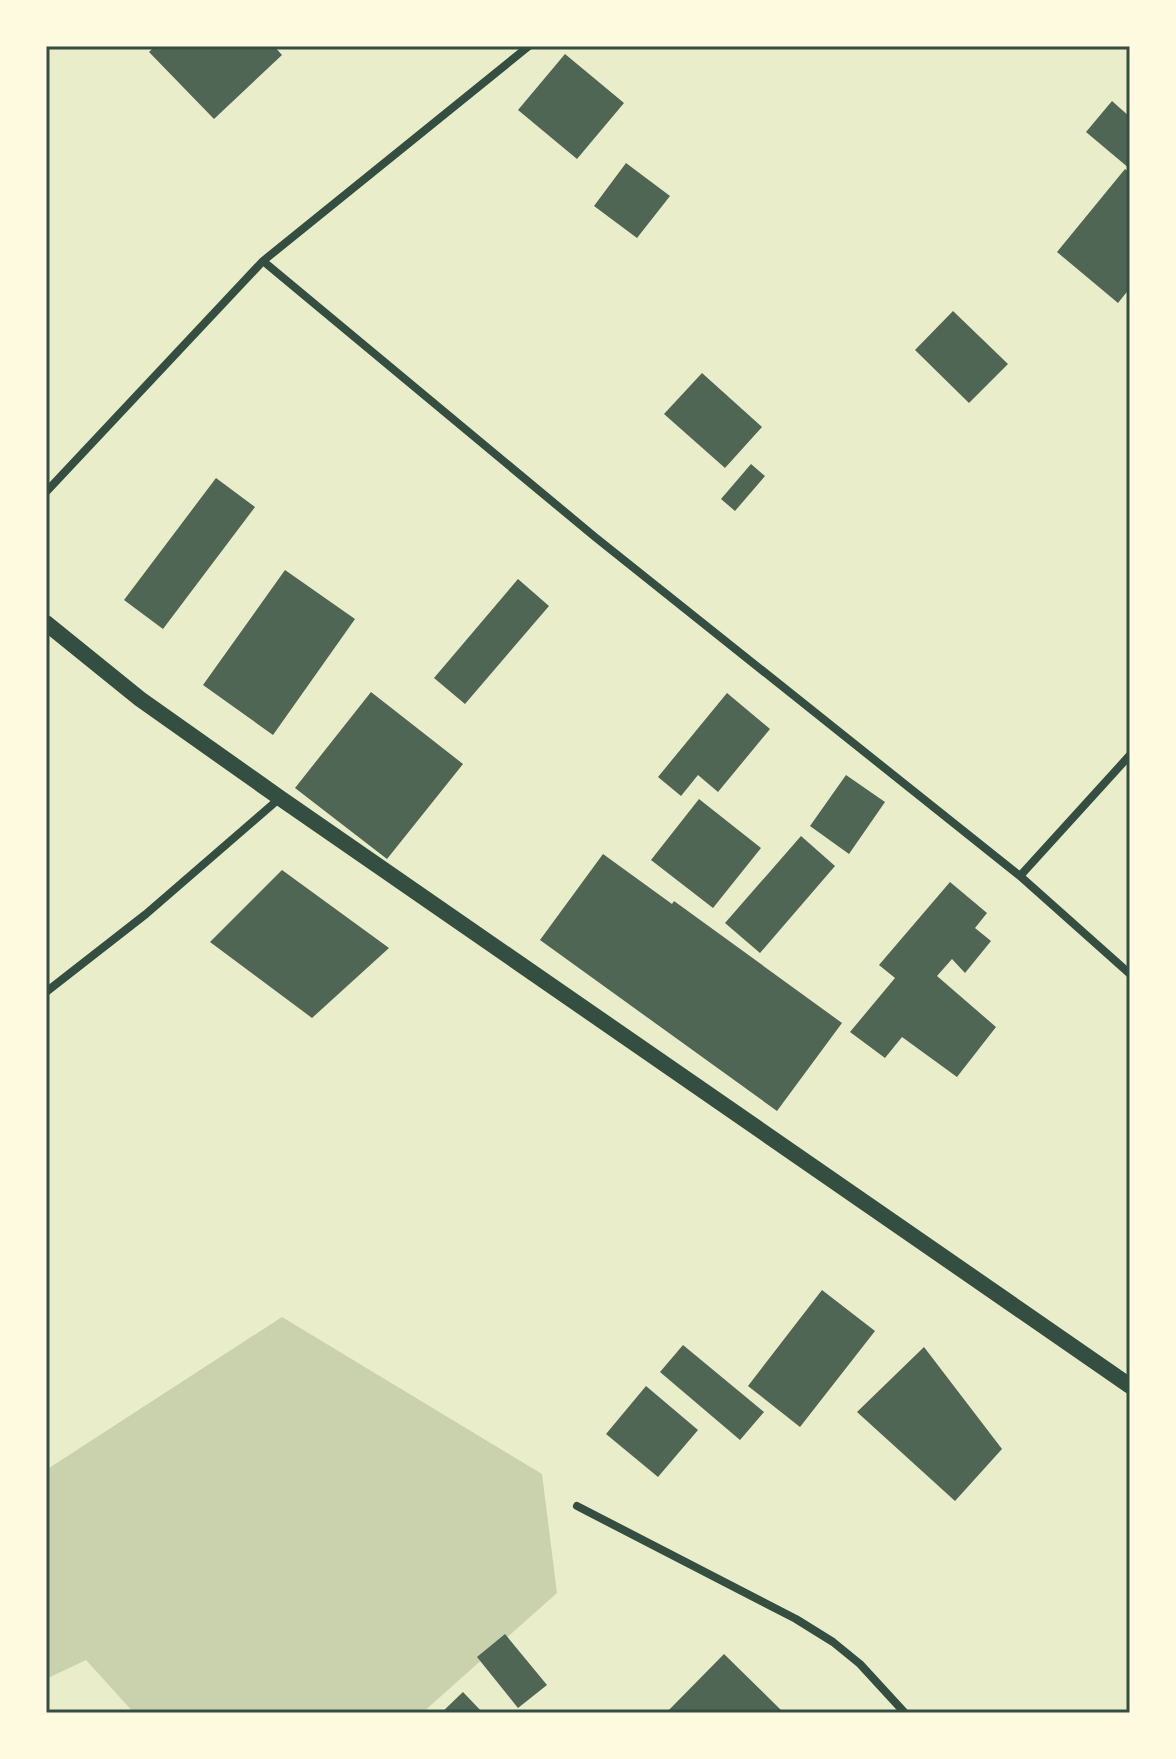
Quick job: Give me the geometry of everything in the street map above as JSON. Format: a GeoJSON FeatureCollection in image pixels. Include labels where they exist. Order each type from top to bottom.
{"type":"FeatureCollection","features":[{"type":"Feature","properties":{"kind":"main road"},"geometry":{"type":"LineString","coordinates":[[46,623],[140,699],[280,798],[1130,1386]]}},
{"type":"Feature","properties":{"kind":"street"},"geometry":{"type":"LineString","coordinates":[[46,492],[263,261],[529,46]]}},
{"type":"Feature","properties":{"kind":"street"},"geometry":{"type":"LineString","coordinates":[[263,261],[595,537],[1020,876],[1130,974]]}},
{"type":"Feature","properties":{"kind":"street"},"geometry":{"type":"LineString","coordinates":[[1020,876],[1130,755]]}},
{"type":"Feature","properties":{"kind":"street"},"geometry":{"type":"LineString","coordinates":[[46,992],[146,914],[280,798]]}},
{"type":"Feature","properties":{"kind":"street"},"geometry":{"type":"LineString","coordinates":[[577,1506],[796,1619],[833,1642],[860,1664],[905,1713]]}},
{"type":"Feature","properties":{"kind":"green space"},"geometry":{"type":"Polygon","coordinates":[[[282,1317],[542,1474],[557,1593],[422,1713],[134,1713],[86,1660],[46,1679],[46,1470],[282,1317]]]}},
{"type":"Feature","properties":{"kind":"building"},"geometry":{"type":"Polygon","coordinates":[[[155,46],[274,46],[282,55],[214,119],[149,52],[155,46]]]}},
{"type":"Feature","properties":{"kind":"building"},"geometry":{"type":"Polygon","coordinates":[[[565,54],[624,103],[577,159],[518,110],[565,54]]]}},
{"type":"Feature","properties":{"kind":"building"},"geometry":{"type":"Polygon","coordinates":[[[1112,101],[1130,117],[1130,169],[1086,132],[1112,101]]]}},
{"type":"Feature","properties":{"kind":"building"},"geometry":{"type":"Polygon","coordinates":[[[626,163],[670,196],[637,238],[594,206],[626,163]]]}},
{"type":"Feature","properties":{"kind":"building"},"geometry":{"type":"Polygon","coordinates":[[[1125,169],[1130,173],[1130,288],[1118,303],[1057,252],[1125,169]]]}},
{"type":"Feature","properties":{"kind":"building"},"geometry":{"type":"Polygon","coordinates":[[[953,311],[1008,364],[969,403],[915,350],[953,311]]]}},
{"type":"Feature","properties":{"kind":"building"},"geometry":{"type":"Polygon","coordinates":[[[702,373],[762,427],[725,468],[664,414],[702,373]]]}},
{"type":"Feature","properties":{"kind":"building"},"geometry":{"type":"Polygon","coordinates":[[[751,464],[765,476],[735,511],[721,499],[751,464]]]}},
{"type":"Feature","properties":{"kind":"building"},"geometry":{"type":"Polygon","coordinates":[[[216,478],[255,507],[163,629],[124,600],[216,478]]]}},
{"type":"Feature","properties":{"kind":"building"},"geometry":{"type":"Polygon","coordinates":[[[285,570],[355,619],[273,735],[203,685],[285,570]]]}},
{"type":"Feature","properties":{"kind":"building"},"geometry":{"type":"Polygon","coordinates":[[[518,579],[549,606],[465,704],[434,678],[518,579]]]}},
{"type":"Feature","properties":{"kind":"building"},"geometry":{"type":"Polygon","coordinates":[[[371,692],[463,764],[387,859],[295,788],[371,692]]]}},
{"type":"Feature","properties":{"kind":"building"},"geometry":{"type":"Polygon","coordinates":[[[727,693],[770,729],[718,792],[698,775],[681,796],[658,777],[727,693]]]}},
{"type":"Feature","properties":{"kind":"building"},"geometry":{"type":"Polygon","coordinates":[[[846,775],[885,802],[849,854],[810,826],[846,775]]]}},
{"type":"Feature","properties":{"kind":"building"},"geometry":{"type":"Polygon","coordinates":[[[699,799],[761,848],[713,908],[651,860],[699,799]]]}},
{"type":"Feature","properties":{"kind":"building"},"geometry":{"type":"Polygon","coordinates":[[[801,836],[835,866],[760,953],[725,923],[801,836]]]}},
{"type":"Feature","properties":{"kind":"building"},"geometry":{"type":"Polygon","coordinates":[[[603,854],[672,904],[674,901],[842,1023],[777,1111],[540,940],[603,854]]]}},
{"type":"Feature","properties":{"kind":"building"},"geometry":{"type":"Polygon","coordinates":[[[282,870],[389,948],[312,1018],[210,942],[282,870]]]}},
{"type":"Feature","properties":{"kind":"building"},"geometry":{"type":"Polygon","coordinates":[[[950,882],[987,913],[975,928],[991,941],[965,973],[952,959],[937,976],[996,1027],[957,1077],[902,1037],[885,1058],[850,1032],[895,978],[879,965],[950,882]]]}},
{"type":"Feature","properties":{"kind":"building"},"geometry":{"type":"Polygon","coordinates":[[[822,1290],[875,1331],[800,1427],[748,1386],[822,1290]]]}},
{"type":"Feature","properties":{"kind":"building"},"geometry":{"type":"Polygon","coordinates":[[[683,1345],[764,1412],[740,1440],[660,1372],[683,1345]]]}},
{"type":"Feature","properties":{"kind":"building"},"geometry":{"type":"Polygon","coordinates":[[[924,1347],[1002,1449],[955,1501],[857,1412],[924,1347]]]}},
{"type":"Feature","properties":{"kind":"building"},"geometry":{"type":"Polygon","coordinates":[[[646,1386],[698,1430],[658,1477],[606,1434],[646,1386]]]}},
{"type":"Feature","properties":{"kind":"building"},"geometry":{"type":"Polygon","coordinates":[[[505,1634],[547,1685],[518,1708],[477,1657],[505,1634]]]}},
{"type":"Feature","properties":{"kind":"building"},"geometry":{"type":"Polygon","coordinates":[[[724,1654],[784,1713],[666,1713],[724,1654]]]}},
{"type":"Feature","properties":{"kind":"building"},"geometry":{"type":"Polygon","coordinates":[[[463,1692],[483,1713],[441,1713],[463,1692]]]}}]}
